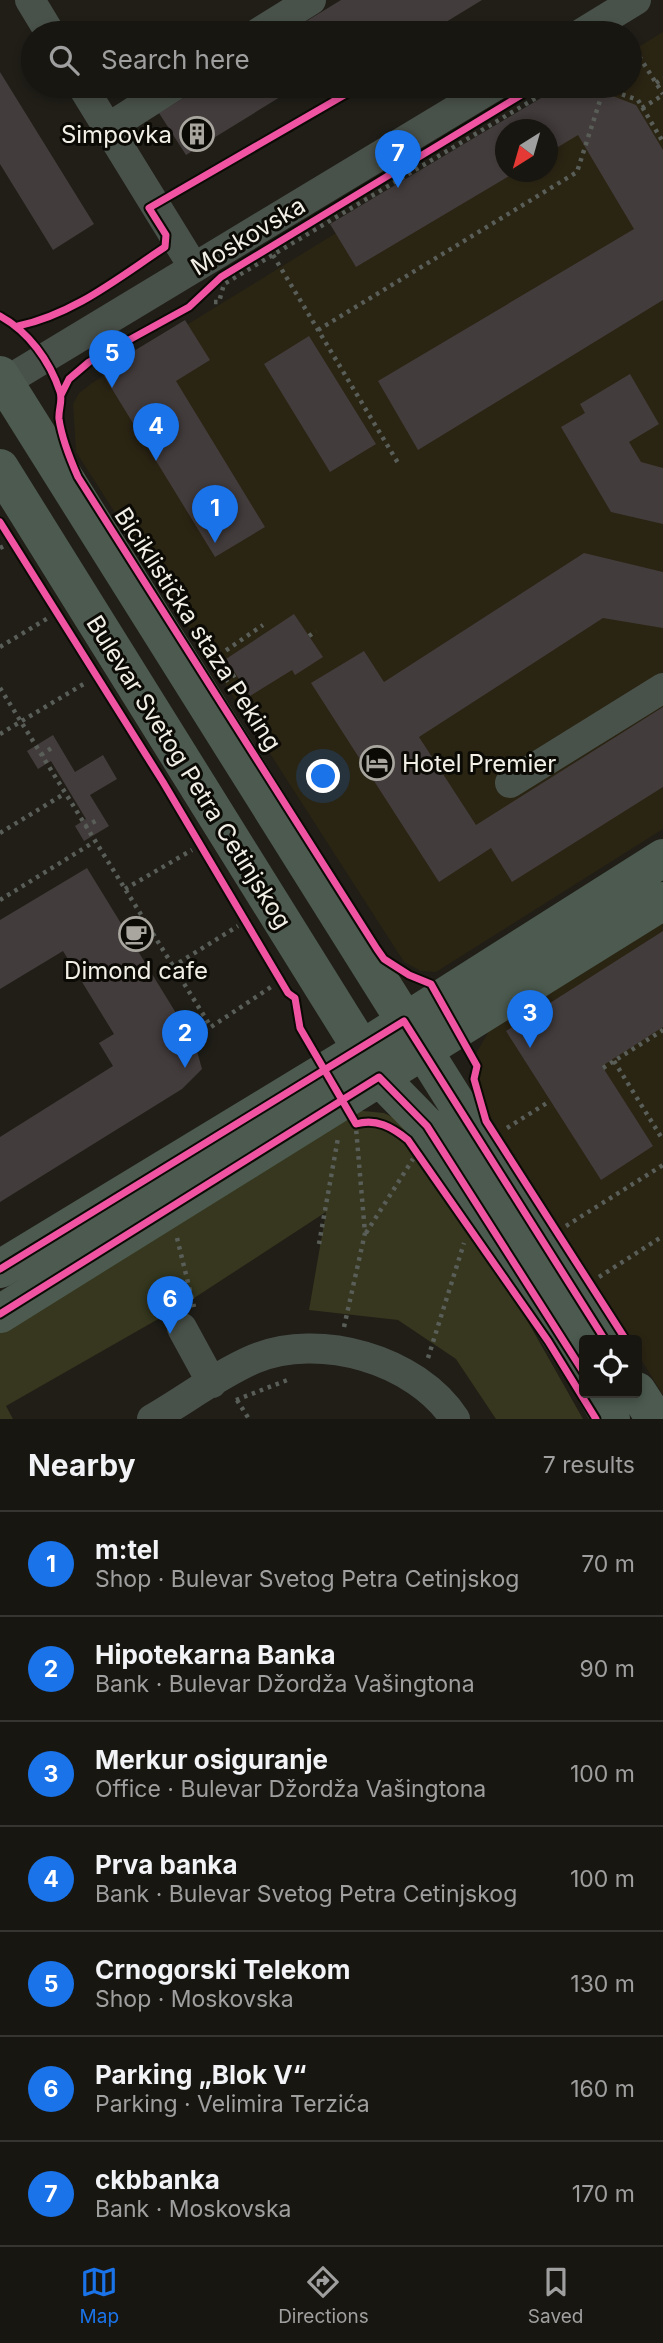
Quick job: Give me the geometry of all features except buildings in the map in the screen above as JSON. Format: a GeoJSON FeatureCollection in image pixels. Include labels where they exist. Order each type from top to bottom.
{"type":"FeatureCollection","features":[{"type":"Feature","properties":{"kind":"main road"},"geometry":{"type":"LineString","coordinates":[[2,381],[367,956],[413,1036],[602,1335]]}},
{"type":"Feature","properties":{"kind":"main road","name":"Bulevar Svetog Petra Cetinjskog"},"geometry":{"type":"LineString","coordinates":[[0,468],[371,1063],[413,1128],[579,1366]]}},
{"type":"Feature","properties":{"kind":"main road"},"geometry":{"type":"LineString","coordinates":[[0,1314],[413,1036],[663,858]]}},
{"type":"Feature","properties":{"kind":"main road"},"geometry":{"type":"LineString","coordinates":[[413,1036],[663,901]]}},
{"type":"Feature","properties":{"kind":"main road"},"geometry":{"type":"LineString","coordinates":[[0,1269],[371,1063]]}},
{"type":"Feature","properties":{"kind":"main road"},"geometry":{"type":"LineString","coordinates":[[599,1398],[611,1419]]}},
{"type":"Feature","properties":{"kind":"main road"},"geometry":{"type":"LineString","coordinates":[[642,1398],[655,1419]]}},
{"type":"Feature","properties":{"kind":"street"},"geometry":{"type":"LineString","coordinates":[[30,0],[43,21]]}},
{"type":"Feature","properties":{"kind":"street"},"geometry":{"type":"LineString","coordinates":[[277,21],[311,0]]}},
{"type":"Feature","properties":{"kind":"street"},"geometry":{"type":"LineString","coordinates":[[602,21],[636,0]]}},
{"type":"Feature","properties":{"kind":"street"},"geometry":{"type":"LineString","coordinates":[[89,98],[203,277]]}},
{"type":"Feature","properties":{"kind":"street"},"geometry":{"type":"LineString","coordinates":[[107,128],[155,98]]}},
{"type":"Feature","properties":{"kind":"street","name":"Moskovska"},"geometry":{"type":"LineString","coordinates":[[2,381],[203,277],[477,98]]}},
{"type":"Feature","properties":{"kind":"street"},"geometry":{"type":"LineString","coordinates":[[510,783],[663,688]]}},
{"type":"Feature","properties":{"kind":"street"},"geometry":{"type":"LineString","coordinates":[[190,1323],[212,1383]]}},
{"type":"Feature","properties":{"kind":"street"},"geometry":{"type":"LineString","coordinates":[[152,1419],[253,1359],[286,1349],[339,1351],[373,1358],[402,1370],[455,1419]]}},
{"type":"Feature","properties":{"kind":"path"},"geometry":{"type":"LineString","coordinates":[[642,61],[663,95],[642,108]]}},
{"type":"Feature","properties":{"kind":"path"},"geometry":{"type":"LineString","coordinates":[[656,83],[663,78]]}},
{"type":"Feature","properties":{"kind":"path"},"geometry":{"type":"LineString","coordinates":[[214,302],[219,302],[225,284],[536,98]]}},
{"type":"Feature","properties":{"kind":"path"},"geometry":{"type":"LineString","coordinates":[[318,330],[577,172],[598,98]]}},
{"type":"Feature","properties":{"kind":"path"},"geometry":{"type":"LineString","coordinates":[[632,98],[638,100],[663,142]]}},
{"type":"Feature","properties":{"kind":"path"},"geometry":{"type":"LineString","coordinates":[[203,277],[221,277],[466,128]]}},
{"type":"Feature","properties":{"kind":"path"},"geometry":{"type":"LineString","coordinates":[[273,255],[398,463]]}},
{"type":"Feature","properties":{"kind":"path"},"geometry":{"type":"LineString","coordinates":[[7,533],[14,545]]}},
{"type":"Feature","properties":{"kind":"path"},"geometry":{"type":"LineString","coordinates":[[0,647],[48,618]]}},
{"type":"Feature","properties":{"kind":"path"},"geometry":{"type":"LineString","coordinates":[[203,666],[263,625]]}},
{"type":"Feature","properties":{"kind":"path"},"geometry":{"type":"LineString","coordinates":[[309,636],[316,631]]}},
{"type":"Feature","properties":{"kind":"path"},"geometry":{"type":"LineString","coordinates":[[0,734],[87,682]]}},
{"type":"Feature","properties":{"kind":"path"},"geometry":{"type":"LineString","coordinates":[[0,688],[211,1027],[274,985]]}},
{"type":"Feature","properties":{"kind":"path"},"geometry":{"type":"LineString","coordinates":[[41,755],[53,747]]}},
{"type":"Feature","properties":{"kind":"path"},"geometry":{"type":"LineString","coordinates":[[0,833],[64,794]]}},
{"type":"Feature","properties":{"kind":"path"},"geometry":{"type":"LineString","coordinates":[[85,827],[97,820]]}},
{"type":"Feature","properties":{"kind":"path"},"geometry":{"type":"LineString","coordinates":[[0,900],[94,842]]}},
{"type":"Feature","properties":{"kind":"path"},"geometry":{"type":"LineString","coordinates":[[125,889],[192,850]]}},
{"type":"Feature","properties":{"kind":"path"},"geometry":{"type":"LineString","coordinates":[[172,967],[238,926]]}},
{"type":"Feature","properties":{"kind":"path"},"geometry":{"type":"LineString","coordinates":[[603,1068],[663,1030]]}},
{"type":"Feature","properties":{"kind":"path"},"geometry":{"type":"LineString","coordinates":[[614,1061],[663,1140]]}},
{"type":"Feature","properties":{"kind":"path"},"geometry":{"type":"LineString","coordinates":[[496,1135],[550,1101]]}},
{"type":"Feature","properties":{"kind":"path"},"geometry":{"type":"LineString","coordinates":[[339,1351],[365,1233],[356,1124],[368,1121]]}},
{"type":"Feature","properties":{"kind":"path"},"geometry":{"type":"LineString","coordinates":[[319,1244],[340,1125]]}},
{"type":"Feature","properties":{"kind":"path"},"geometry":{"type":"LineString","coordinates":[[365,1233],[417,1158],[413,1128]]}},
{"type":"Feature","properties":{"kind":"path"},"geometry":{"type":"LineString","coordinates":[[567,1225],[663,1165]]}},
{"type":"Feature","properties":{"kind":"path"},"geometry":{"type":"LineString","coordinates":[[176,1230],[190,1323]]}},
{"type":"Feature","properties":{"kind":"path"},"geometry":{"type":"LineString","coordinates":[[419,1384],[468,1232]]}},
{"type":"Feature","properties":{"kind":"path"},"geometry":{"type":"LineString","coordinates":[[589,1283],[663,1236]]}},
{"type":"Feature","properties":{"kind":"path"},"geometry":{"type":"LineString","coordinates":[[249,1419],[237,1400],[298,1376]]}},
{"type":"Feature","properties":{"kind":"shaded area"},"geometry":{"type":"Polygon","coordinates":[[[663,32],[663,829],[436,972],[421,971],[404,962],[76,452],[73,404],[79,393],[495,135],[495,182],[558,182],[558,119],[521,119],[555,98],[642,98],[642,45],[663,32]]]}},
{"type":"Feature","properties":{"kind":"shaded area"},"geometry":{"type":"Polygon","coordinates":[[[663,919],[663,1395],[642,1361],[642,1335],[626,1335],[479,1098],[470,1064],[489,1031],[663,919]]]}},
{"type":"Feature","properties":{"kind":"green space"},"geometry":{"type":"Polygon","coordinates":[[[353,1110],[384,1113],[420,1131],[583,1419],[496,1419],[456,1359],[398,1320],[309,1310],[326,1212],[188,1302],[6,1406],[13,1419],[0,1419],[0,1329],[353,1110]]]}},
{"type":"Feature","properties":{"kind":"cycle path"},"geometry":{"type":"LineString","coordinates":[[18,326],[77,304],[165,247],[166,235],[149,208],[339,98]]}},
{"type":"Feature","properties":{"kind":"cycle path"},"geometry":{"type":"LineString","coordinates":[[61,395],[69,379],[89,362],[189,307],[221,277],[516,98]]}},
{"type":"Feature","properties":{"kind":"cycle path","name":"Biciklistička staza Peking"},"geometry":{"type":"LineString","coordinates":[[0,316],[29,338],[44,358],[60,392],[60,427],[78,477],[377,949],[384,959],[409,975],[431,984],[477,1066],[474,1079],[486,1121],[623,1335]]}},
{"type":"Feature","properties":{"kind":"cycle path"},"geometry":{"type":"LineString","coordinates":[[0,522],[163,782],[288,993],[295,998],[300,1028],[356,1124],[370,1122],[384,1125],[408,1140],[548,1341],[596,1419]]}},
{"type":"Feature","properties":{"kind":"cycle path"},"geometry":{"type":"LineString","coordinates":[[0,1269],[404,1021],[602,1335]]}},
{"type":"Feature","properties":{"kind":"cycle path"},"geometry":{"type":"LineString","coordinates":[[0,1314],[379,1077],[427,1126],[579,1365]]}},
{"type":"Feature","properties":{"kind":"place","name":"Simpovka"},"geometry":{"type":"Point","coordinates":[197,134]}},
{"type":"Feature","properties":{"kind":"place","name":"ckbbanka"},"geometry":{"type":"Point","coordinates":[398,188]}},
{"type":"Feature","properties":{"kind":"place","name":"Crnogorski Telekom"},"geometry":{"type":"Point","coordinates":[112,388]}},
{"type":"Feature","properties":{"kind":"place","name":"Prva banka"},"geometry":{"type":"Point","coordinates":[156,461]}},
{"type":"Feature","properties":{"kind":"place","name":"m:tel"},"geometry":{"type":"Point","coordinates":[215,543]}},
{"type":"Feature","properties":{"kind":"place","name":"Hotel Premier"},"geometry":{"type":"Point","coordinates":[377,763]}},
{"type":"Feature","properties":{"kind":"place","name":"Dimond cafe"},"geometry":{"type":"Point","coordinates":[136,934]}},
{"type":"Feature","properties":{"kind":"place","name":"Merkur osiguranje"},"geometry":{"type":"Point","coordinates":[530,1048]}},
{"type":"Feature","properties":{"kind":"place","name":"Hipotekarna Banka"},"geometry":{"type":"Point","coordinates":[185,1068]}},
{"type":"Feature","properties":{"kind":"place","name":"Parking „Blok V“"},"geometry":{"type":"Point","coordinates":[170,1334]}}]}
